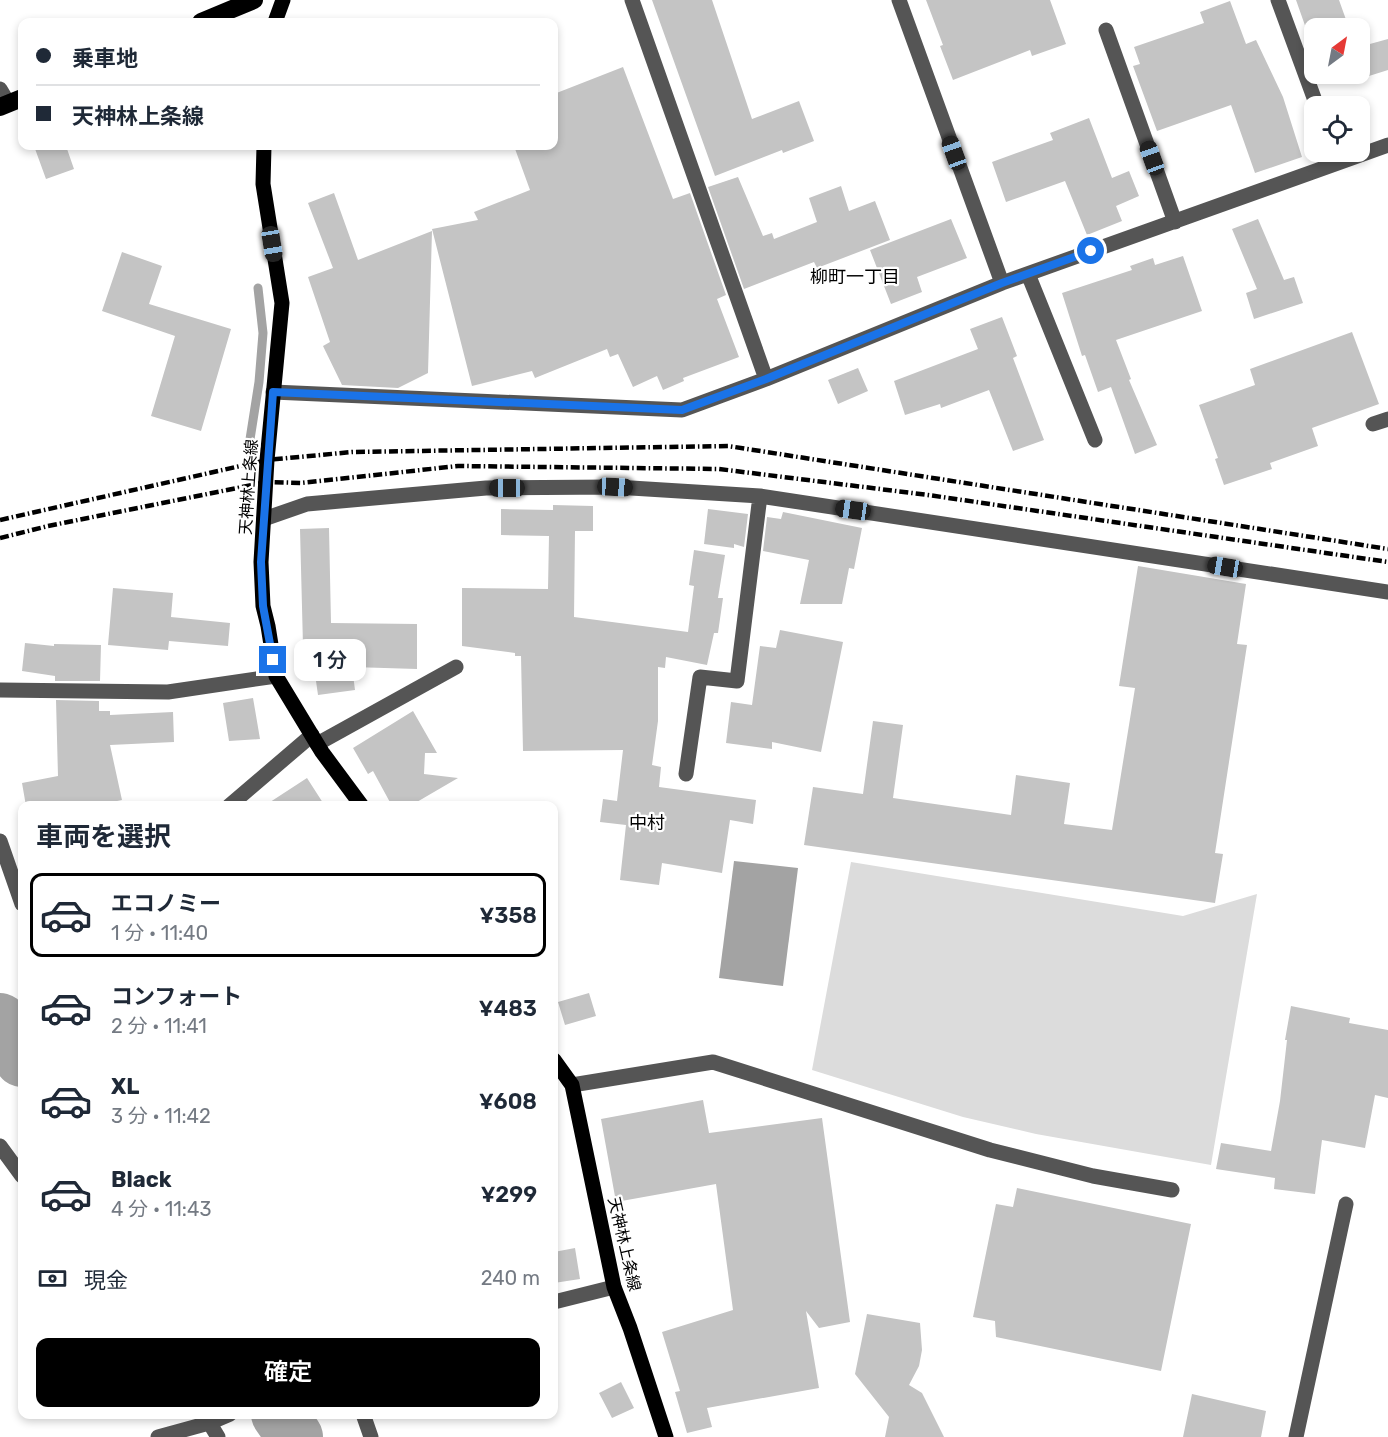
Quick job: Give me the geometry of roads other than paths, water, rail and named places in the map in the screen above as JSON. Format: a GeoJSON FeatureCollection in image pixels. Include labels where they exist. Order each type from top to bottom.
{"type":"FeatureCollection","features":[{"type":"Feature","properties":{"kind":"highway"},"geometry":{"type":"LineString","coordinates":[[211,18],[254,0]]}},
{"type":"Feature","properties":{"kind":"main road"},"geometry":{"type":"LineString","coordinates":[[276,18],[283,0]]}},
{"type":"Feature","properties":{"kind":"main road","name":"天神林上条線"},"geometry":{"type":"LineString","coordinates":[[264,150],[263,184],[282,303],[261,562],[263,606],[276,676],[314,740],[358,801]]}},
{"type":"Feature","properties":{"kind":"main road","name":"天神林上条線"},"geometry":{"type":"LineString","coordinates":[[558,1066],[572,1085],[614,1287],[666,1437]]}},
{"type":"Feature","properties":{"kind":"street"},"geometry":{"type":"LineString","coordinates":[[632,0],[766,379]]}},
{"type":"Feature","properties":{"kind":"street"},"geometry":{"type":"LineString","coordinates":[[899,0],[1002,283]]}},
{"type":"Feature","properties":{"kind":"street"},"geometry":{"type":"LineString","coordinates":[[1278,0],[1313,96]]}},
{"type":"Feature","properties":{"kind":"street"},"geometry":{"type":"LineString","coordinates":[[1106,30],[1175,222]]}},
{"type":"Feature","properties":{"kind":"street"},"geometry":{"type":"LineString","coordinates":[[1370,149],[1388,145]]}},
{"type":"Feature","properties":{"kind":"street"},"geometry":{"type":"LineString","coordinates":[[273,392],[682,410],[766,379],[1002,283],[1175,222],[1325,162]]}},
{"type":"Feature","properties":{"kind":"street"},"geometry":{"type":"LineString","coordinates":[[1028,274],[1095,440]]}},
{"type":"Feature","properties":{"kind":"street"},"geometry":{"type":"LineString","coordinates":[[264,519],[307,504],[486,488],[615,487],[760,495],[1388,592]]}},
{"type":"Feature","properties":{"kind":"street"},"geometry":{"type":"LineString","coordinates":[[686,774],[700,677],[737,681],[760,495]]}},
{"type":"Feature","properties":{"kind":"street"},"geometry":{"type":"LineString","coordinates":[[236,801],[314,740],[456,667]]}},
{"type":"Feature","properties":{"kind":"street"},"geometry":{"type":"LineString","coordinates":[[0,690],[168,692],[276,676]]}},
{"type":"Feature","properties":{"kind":"street"},"geometry":{"type":"LineString","coordinates":[[0,841],[18,893]]}},
{"type":"Feature","properties":{"kind":"street"},"geometry":{"type":"LineString","coordinates":[[572,1085],[713,1062],[990,1150],[1093,1176],[1172,1190]]}},
{"type":"Feature","properties":{"kind":"street"},"geometry":{"type":"LineString","coordinates":[[0,1146],[18,1171]]}},
{"type":"Feature","properties":{"kind":"street"},"geometry":{"type":"LineString","coordinates":[[1296,1437],[1346,1204]]}},
{"type":"Feature","properties":{"kind":"street"},"geometry":{"type":"LineString","coordinates":[[558,1301],[614,1287]]}},
{"type":"Feature","properties":{"kind":"street"},"geometry":{"type":"LineString","coordinates":[[158,1437],[207,1419],[218,1437]]}},
{"type":"Feature","properties":{"kind":"street"},"geometry":{"type":"LineString","coordinates":[[365,1419],[371,1437]]}},
{"type":"Feature","properties":{"kind":"waterway"},"geometry":{"type":"LineString","coordinates":[[248,452],[259,382],[263,333],[258,288]]}},
{"type":"Feature","properties":{"kind":"waterway"},"geometry":{"type":"LineString","coordinates":[[0,1021],[18,1052]]}},
{"type":"Feature","properties":{"kind":"waterway"},"geometry":{"type":"LineString","coordinates":[[282,1419],[295,1437]]}},
{"type":"Feature","properties":{"kind":"railway"},"geometry":{"type":"LineString","coordinates":[[0,520],[267,460],[352,452],[728,446],[1388,549]]}},
{"type":"Feature","properties":{"kind":"railway"},"geometry":{"type":"LineString","coordinates":[[0,538],[48,526],[267,482],[301,483],[458,466],[719,469],[928,495],[1388,562]]}},
{"type":"Feature","properties":{"kind":"district","name":"柳町一丁目"},"geometry":{"type":"Point","coordinates":[855,277]}},
{"type":"Feature","properties":{"kind":"district","name":"中村"},"geometry":{"type":"Point","coordinates":[647,823]}}]}
